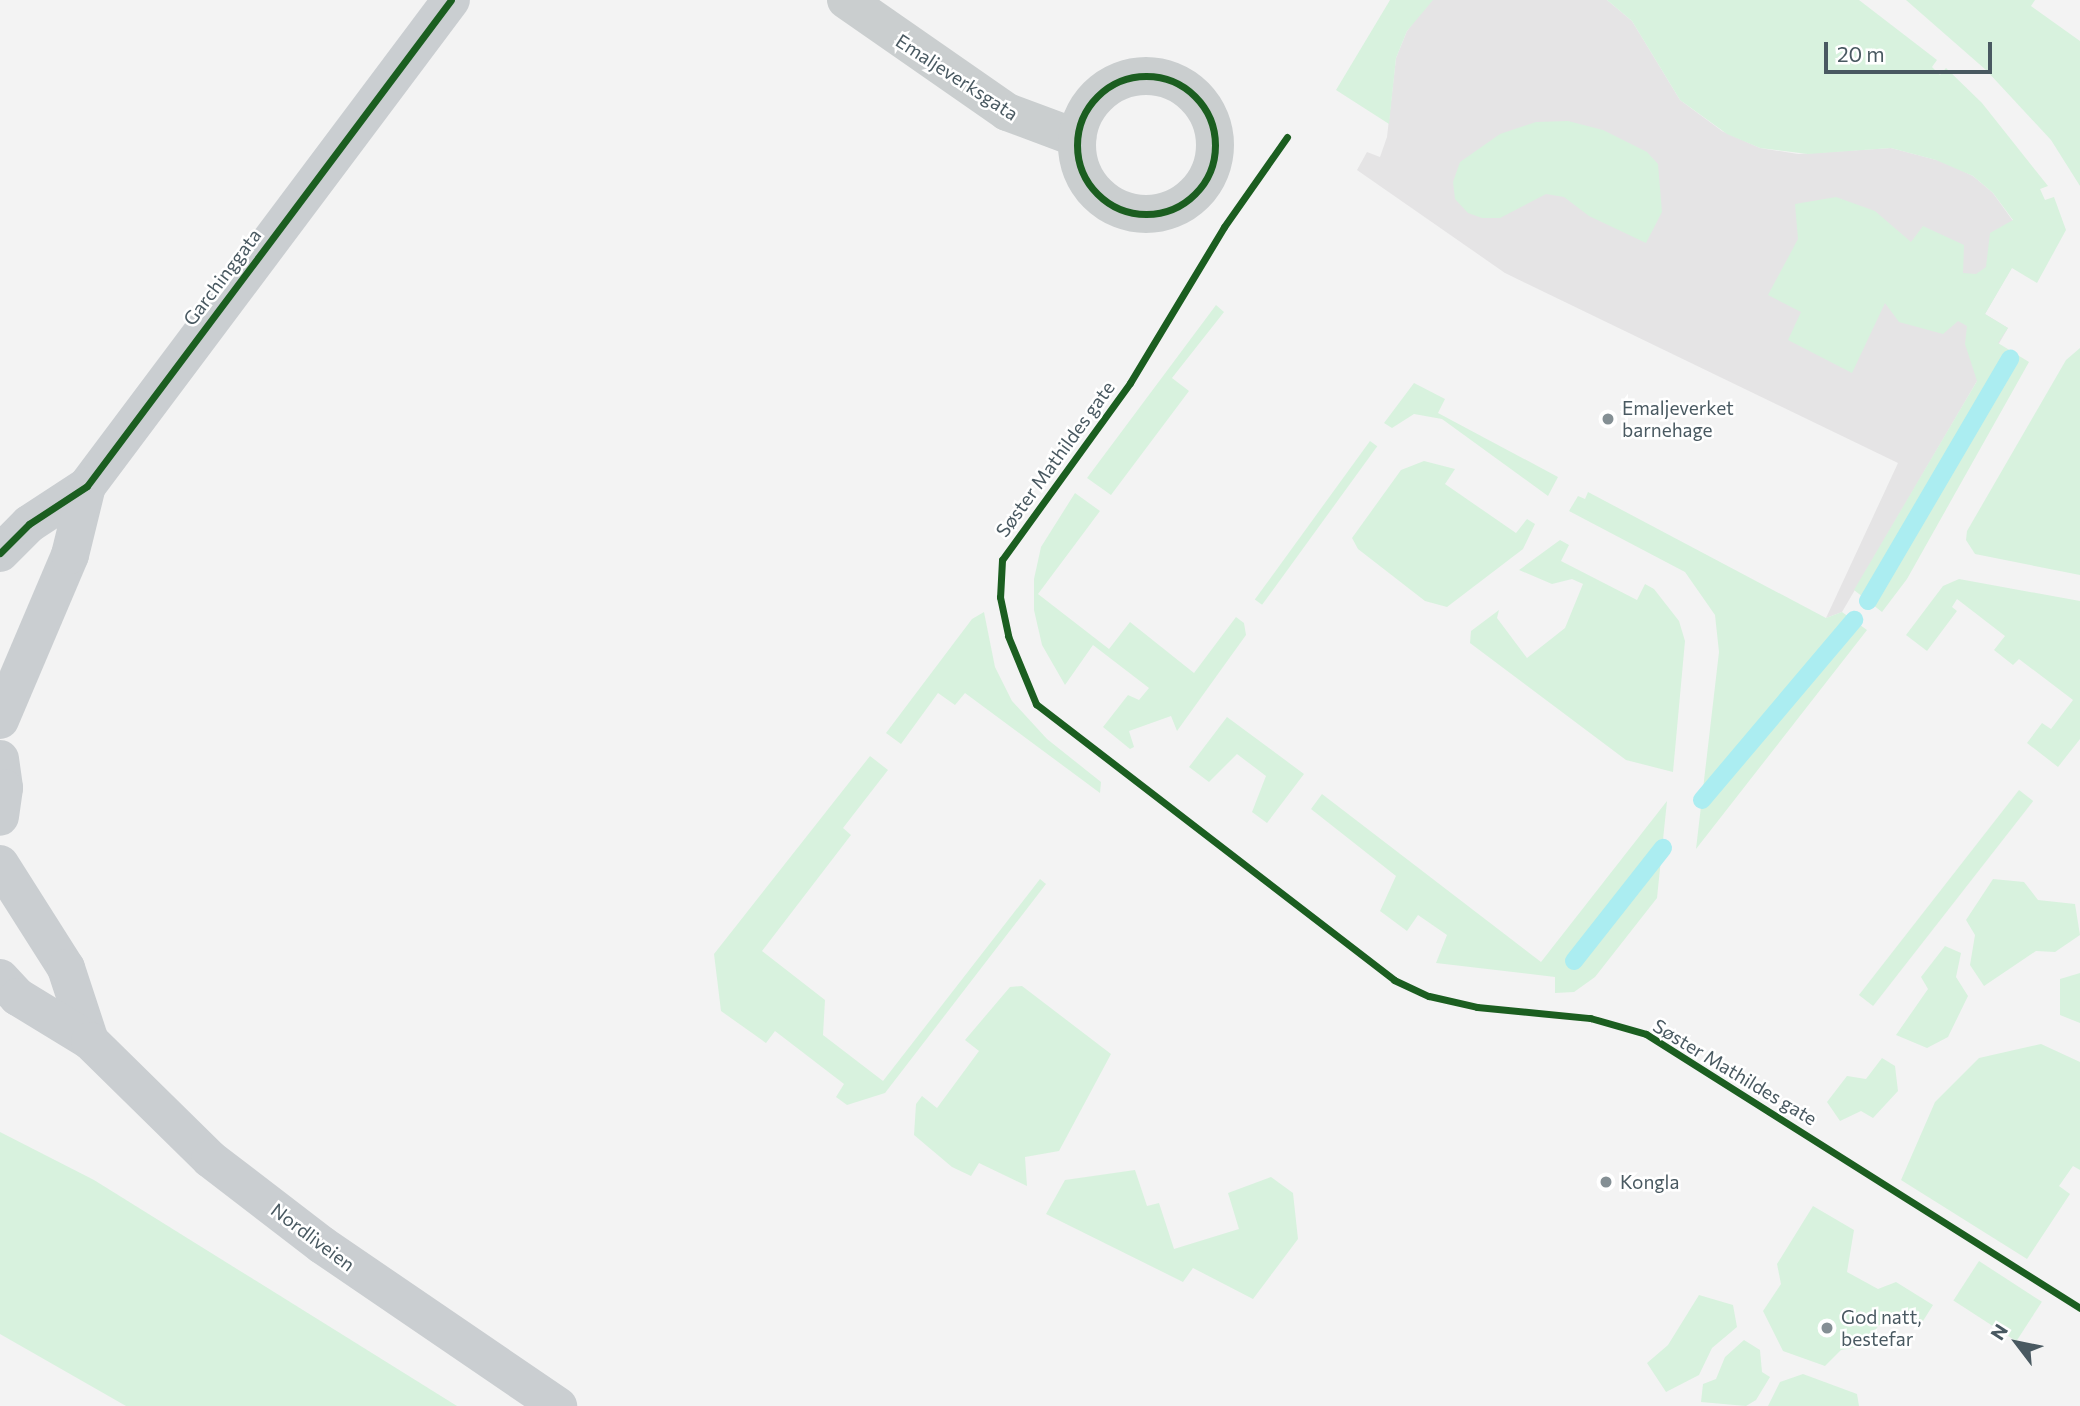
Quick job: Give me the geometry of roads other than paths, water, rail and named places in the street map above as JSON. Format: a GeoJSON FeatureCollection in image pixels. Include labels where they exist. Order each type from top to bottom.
{"type":"FeatureCollection","features":[{"type":"Feature","properties":{"kind":"main road","name":"Garchinggata"},"geometry":{"type":"LineString","coordinates":[[0,554],[29,524],[87,486],[451,0]]}},
{"type":"Feature","properties":{"kind":"main road","name":"Garchinggata"},"geometry":{"type":"LineString","coordinates":[[0,720],[70,555],[87,486]]}},
{"type":"Feature","properties":{"kind":"main road"},"geometry":{"type":"LineString","coordinates":[[0,759],[4,788],[0,817]]}},
{"type":"Feature","properties":{"kind":"main road","name":"Nordliveien"},"geometry":{"type":"LineString","coordinates":[[0,864],[66,968],[90,1041]]}},
{"type":"Feature","properties":{"kind":"main road","name":"Nordliveien"},"geometry":{"type":"LineString","coordinates":[[0,978],[18,997],[90,1041],[210,1159],[322,1245],[558,1406]]}},
{"type":"Feature","properties":{"kind":"street","name":"Emaljeverksgata"},"geometry":{"type":"LineString","coordinates":[[846,0],[1007,112],[1077,138]]}},
{"type":"Feature","properties":{"kind":"waterway"},"geometry":{"type":"LineString","coordinates":[[1868,601],[2010,359]]}},
{"type":"Feature","properties":{"kind":"waterway"},"geometry":{"type":"LineString","coordinates":[[1702,800],[1854,620]]}},
{"type":"Feature","properties":{"kind":"waterway"},"geometry":{"type":"LineString","coordinates":[[1574,961],[1663,848]]}},
{"type":"Feature","properties":{"kind":"place","name":"Emaljeverket barnehage"},"geometry":{"type":"Point","coordinates":[1608,419]}},
{"type":"Feature","properties":{"kind":"place","name":"Kongla"},"geometry":{"type":"Point","coordinates":[1606,1182]}},
{"type":"Feature","properties":{"kind":"place","name":"God natt, bestefar"},"geometry":{"type":"Point","coordinates":[1827,1328]}}]}
